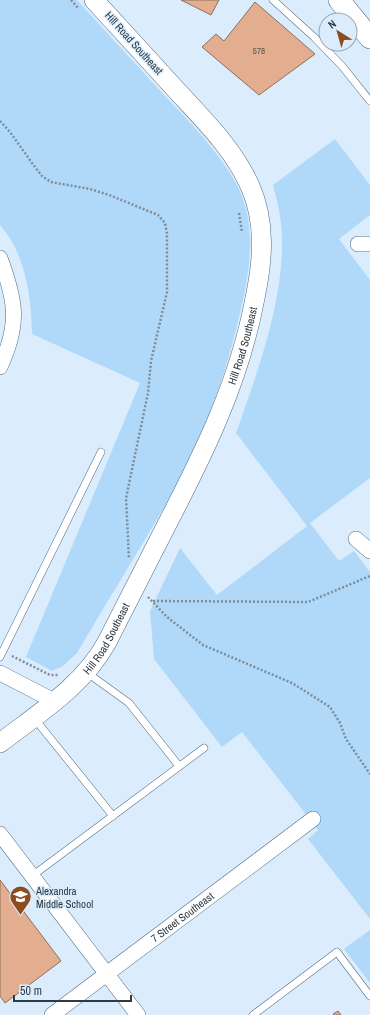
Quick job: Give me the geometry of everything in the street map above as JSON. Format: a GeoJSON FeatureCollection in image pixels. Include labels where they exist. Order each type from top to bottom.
{"type":"FeatureCollection","features":[{"type":"Feature","properties":{"kind":"main road"},"geometry":{"type":"LineString","coordinates":[[338,0],[370,38]]}},
{"type":"Feature","properties":{"kind":"street","name":"Hill Road Southeast"},"geometry":{"type":"LineString","coordinates":[[0,742],[54,701],[86,672],[107,642],[216,428],[233,382],[252,318],[261,260],[262,234],[259,213],[250,186],[223,142],[88,6]]}},
{"type":"Feature","properties":{"kind":"street"},"geometry":{"type":"LineString","coordinates":[[0,258],[11,288],[14,322],[8,349],[0,367]]}},
{"type":"Feature","properties":{"kind":"street"},"geometry":{"type":"LineString","coordinates":[[356,539],[370,551]]}},
{"type":"Feature","properties":{"kind":"street"},"geometry":{"type":"LineString","coordinates":[[0,673],[54,701]]}},
{"type":"Feature","properties":{"kind":"street","name":"7 Street Southeast"},"geometry":{"type":"LineString","coordinates":[[52,1015],[313,819]]}},
{"type":"Feature","properties":{"kind":"street"},"geometry":{"type":"LineString","coordinates":[[0,834],[138,1015]]}},
{"type":"Feature","properties":{"kind":"lane"},"geometry":{"type":"LineString","coordinates":[[273,0],[342,66],[370,101]]}},
{"type":"Feature","properties":{"kind":"lane"},"geometry":{"type":"LineString","coordinates":[[1,654],[101,452]]}},
{"type":"Feature","properties":{"kind":"lane"},"geometry":{"type":"LineString","coordinates":[[86,672],[129,703],[179,766]]}},
{"type":"Feature","properties":{"kind":"lane"},"geometry":{"type":"LineString","coordinates":[[34,717],[112,816]]}},
{"type":"Feature","properties":{"kind":"lane"},"geometry":{"type":"LineString","coordinates":[[32,876],[204,748]]}},
{"type":"Feature","properties":{"kind":"lane"},"geometry":{"type":"LineString","coordinates":[[253,1015],[337,952],[370,996]]}},
{"type":"Feature","properties":{"kind":"path"},"geometry":{"type":"LineString","coordinates":[[71,0],[88,6]]}},
{"type":"Feature","properties":{"kind":"path"},"geometry":{"type":"LineString","coordinates":[[0,121],[35,168],[42,176],[51,182],[90,189],[109,195],[158,215],[165,223],[167,234],[167,292],[151,361],[148,393],[126,498],[129,562]]}},
{"type":"Feature","properties":{"kind":"path"},"geometry":{"type":"LineString","coordinates":[[238,206],[243,236]]}},
{"type":"Feature","properties":{"kind":"path"},"geometry":{"type":"LineString","coordinates":[[152,601],[308,602],[370,576]]}},
{"type":"Feature","properties":{"kind":"path"},"geometry":{"type":"LineString","coordinates":[[145,595],[167,617],[202,645],[292,683],[330,707],[340,722],[346,739],[370,774]]}},
{"type":"Feature","properties":{"kind":"path"},"geometry":{"type":"LineString","coordinates":[[1,654],[50,675],[55,676],[61,674]]}},
{"type":"Feature","properties":{"kind":"shaded area"},"geometry":{"type":"Polygon","coordinates":[[[0,0],[77,0],[212,148],[236,183],[243,199],[250,231],[249,264],[244,297],[228,359],[205,426],[174,490],[77,653],[63,666],[52,671],[26,657],[140,383],[32,334],[30,305],[25,276],[16,249],[0,225],[0,0]]]}},
{"type":"Feature","properties":{"kind":"shaded area"},"geometry":{"type":"Polygon","coordinates":[[[335,139],[370,185],[370,215],[339,239],[370,280],[370,478],[310,523],[339,561],[354,551],[370,572],[370,919],[308,839],[318,830],[242,732],[222,747],[154,659],[150,611],[180,548],[217,595],[307,526],[236,433],[262,357],[276,303],[282,249],[279,209],[273,185],[335,139]]]}},
{"type":"Feature","properties":{"kind":"shaded area"},"geometry":{"type":"Polygon","coordinates":[[[370,930],[370,983],[344,949],[370,930]]]}},
{"type":"Feature","properties":{"kind":"building"},"geometry":{"type":"Polygon","coordinates":[[[181,0],[219,0],[211,15],[181,0]]]}},
{"type":"Feature","properties":{"kind":"building"},"geometry":{"type":"Polygon","coordinates":[[[255,2],[315,54],[259,95],[202,47],[216,34],[224,41],[255,2]]]}},
{"type":"Feature","properties":{"kind":"building"},"geometry":{"type":"Polygon","coordinates":[[[0,880],[61,961],[5,1003],[0,996],[0,880]]]}},
{"type":"Feature","properties":{"kind":"building"},"geometry":{"type":"Polygon","coordinates":[[[338,1011],[341,1015],[333,1014],[338,1011]]]}},
{"type":"Feature","properties":{"kind":"place","name":"Alexandra Middle School"},"geometry":{"type":"Point","coordinates":[21,916]}}]}
